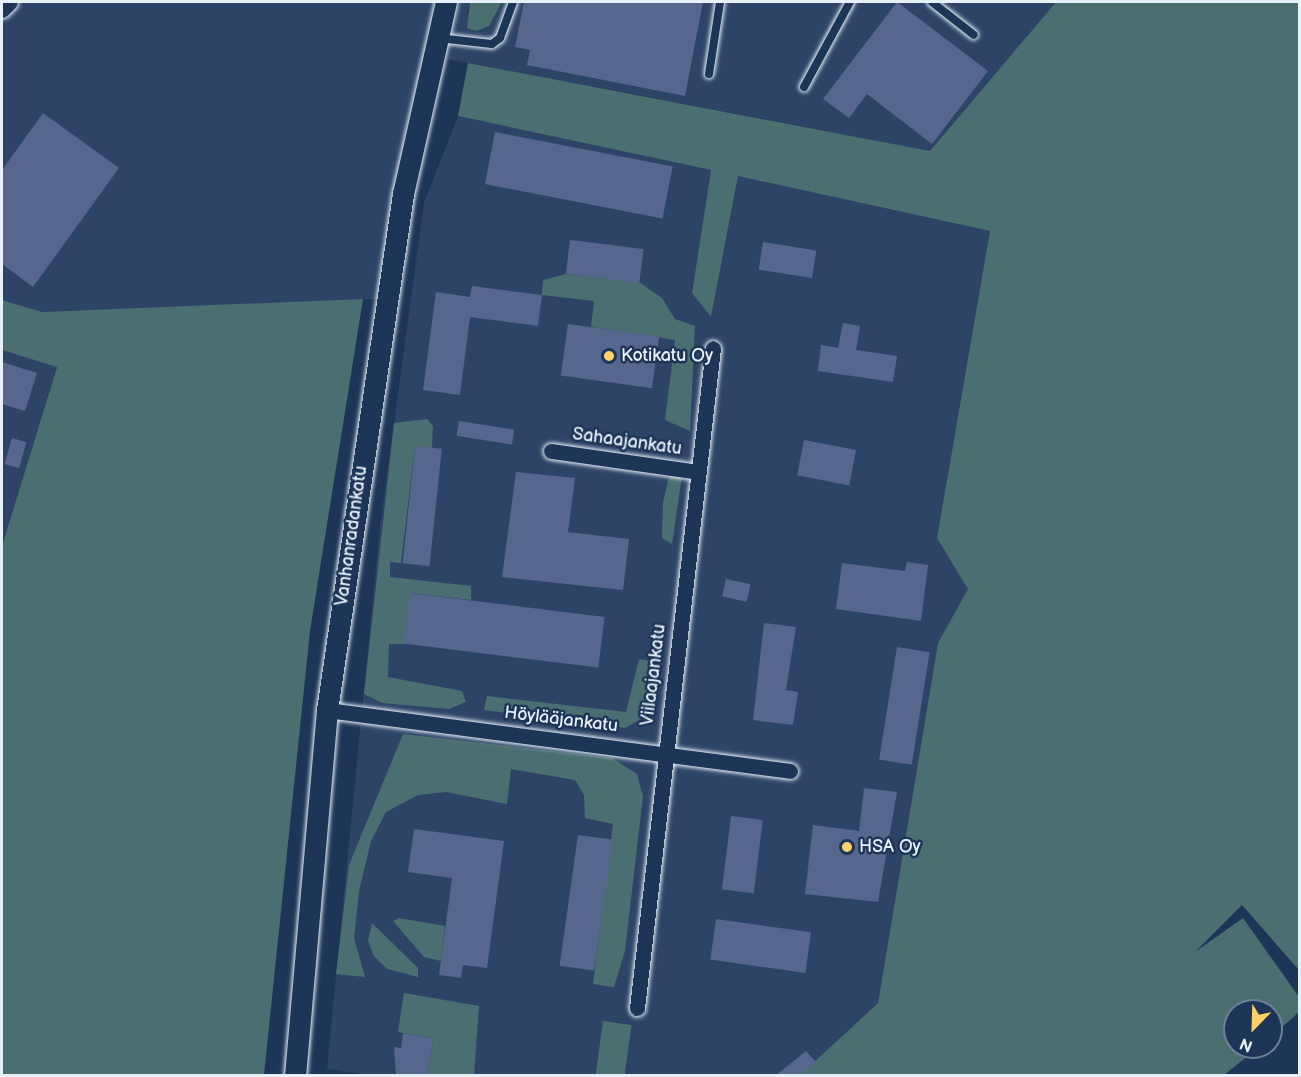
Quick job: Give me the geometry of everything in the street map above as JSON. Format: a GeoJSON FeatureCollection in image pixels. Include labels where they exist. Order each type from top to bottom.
{"type":"FeatureCollection","features":[{"type":"Feature","properties":{"kind":"street"},"geometry":{"type":"LineString","coordinates":[[2,10],[10,2]]}},
{"type":"Feature","properties":{"kind":"street","name":"Vanhanradankatu"},"geometry":{"type":"LineString","coordinates":[[295,1076],[327,710],[403,194],[446,2]]}},
{"type":"Feature","properties":{"kind":"street","name":"Viilaajankatu"},"geometry":{"type":"LineString","coordinates":[[637,1008],[664,752],[713,348]]}},
{"type":"Feature","properties":{"kind":"street","name":"Sahaajankatu"},"geometry":{"type":"LineString","coordinates":[[551,451],[698,472]]}},
{"type":"Feature","properties":{"kind":"street","name":"Höylääjankatu"},"geometry":{"type":"LineString","coordinates":[[327,710],[664,752],[790,771]]}},
{"type":"Feature","properties":{"kind":"lane"},"geometry":{"type":"LineString","coordinates":[[437,38],[492,44],[500,38],[513,2]]}},
{"type":"Feature","properties":{"kind":"lane"},"geometry":{"type":"LineString","coordinates":[[709,74],[720,2]]}},
{"type":"Feature","properties":{"kind":"lane"},"geometry":{"type":"LineString","coordinates":[[804,87],[852,2]]}},
{"type":"Feature","properties":{"kind":"lane"},"geometry":{"type":"LineString","coordinates":[[932,2],[974,35]]}},
{"type":"Feature","properties":{"kind":"shaded area"},"geometry":{"type":"Polygon","coordinates":[[[2,2],[436,2],[379,299],[42,312],[2,300],[2,2]]]}},
{"type":"Feature","properties":{"kind":"shaded area"},"geometry":{"type":"Polygon","coordinates":[[[460,2],[470,2],[467,13],[500,8],[502,2],[1056,2],[930,151],[448,59],[460,2]]]}},
{"type":"Feature","properties":{"kind":"shaded area"},"geometry":{"type":"Polygon","coordinates":[[[458,116],[711,170],[692,292],[711,317],[738,176],[990,231],[937,538],[969,589],[938,643],[878,1003],[800,1075],[625,1075],[632,1025],[603,1021],[595,1075],[376,1076],[327,1069],[380,526],[424,203],[458,116]]]}},
{"type":"Feature","properties":{"kind":"shaded area"},"geometry":{"type":"Polygon","coordinates":[[[2,350],[57,366],[2,546],[2,350]]]}},
{"type":"Feature","properties":{"kind":"green space"},"geometry":{"type":"Polygon","coordinates":[[[470,2],[502,2],[489,26],[476,31],[467,28],[470,2]]]}},
{"type":"Feature","properties":{"kind":"green space"},"geometry":{"type":"Polygon","coordinates":[[[1056,2],[1299,2],[1299,970],[1242,905],[1195,952],[1243,918],[1299,997],[1299,1012],[1283,1026],[1283,999],[1223,999],[1223,1059],[1244,1059],[1224,1075],[800,1075],[878,1003],[938,643],[968,589],[937,538],[990,231],[738,176],[711,317],[692,293],[711,170],[458,116],[468,63],[930,151],[1056,2]]]}},
{"type":"Feature","properties":{"kind":"green space"},"geometry":{"type":"Polygon","coordinates":[[[566,274],[639,282],[662,298],[675,319],[695,326],[690,431],[665,420],[675,340],[591,327],[594,301],[542,295],[543,280],[566,274]]]}},
{"type":"Feature","properties":{"kind":"green space"},"geometry":{"type":"Polygon","coordinates":[[[363,299],[310,631],[264,1075],[2,1075],[2,546],[57,367],[2,350],[2,300],[42,312],[363,299]]]}},
{"type":"Feature","properties":{"kind":"green space"},"geometry":{"type":"Polygon","coordinates":[[[427,419],[433,426],[432,448],[415,446],[401,563],[390,562],[390,577],[471,586],[471,600],[411,593],[404,644],[389,644],[388,677],[462,691],[466,702],[449,709],[382,703],[364,694],[394,423],[427,419]]]}},
{"type":"Feature","properties":{"kind":"green space"},"geometry":{"type":"Polygon","coordinates":[[[682,476],[672,544],[662,538],[663,503],[669,477],[682,476]]]}},
{"type":"Feature","properties":{"kind":"green space"},"geometry":{"type":"Polygon","coordinates":[[[639,659],[662,663],[656,694],[643,718],[625,728],[484,710],[487,696],[626,712],[639,659]]]}},
{"type":"Feature","properties":{"kind":"green space"},"geometry":{"type":"Polygon","coordinates":[[[403,734],[612,758],[637,774],[643,796],[625,951],[614,987],[593,984],[613,824],[585,818],[584,795],[575,780],[511,769],[507,804],[446,792],[418,795],[386,812],[371,841],[359,891],[354,938],[365,977],[336,974],[349,865],[403,734]]]}},
{"type":"Feature","properties":{"kind":"green space"},"geometry":{"type":"Polygon","coordinates":[[[399,918],[445,926],[441,961],[424,957],[393,921],[399,918]]]}},
{"type":"Feature","properties":{"kind":"green space"},"geometry":{"type":"Polygon","coordinates":[[[372,923],[418,968],[418,977],[387,969],[374,956],[368,941],[372,923]]]}},
{"type":"Feature","properties":{"kind":"green space"},"geometry":{"type":"Polygon","coordinates":[[[404,993],[479,1006],[474,1075],[427,1075],[433,1038],[398,1032],[404,993]]]}},
{"type":"Feature","properties":{"kind":"green space"},"geometry":{"type":"Polygon","coordinates":[[[603,1021],[632,1025],[625,1076],[595,1075],[603,1021]]]}},
{"type":"Feature","properties":{"kind":"building"},"geometry":{"type":"Polygon","coordinates":[[[524,2],[703,2],[685,96],[527,65],[530,50],[515,47],[524,2]]]}},
{"type":"Feature","properties":{"kind":"building"},"geometry":{"type":"Polygon","coordinates":[[[897,2],[988,71],[932,144],[867,94],[849,118],[823,99],[897,2]]]}},
{"type":"Feature","properties":{"kind":"building"},"geometry":{"type":"Polygon","coordinates":[[[43,113],[119,168],[33,287],[2,264],[2,170],[43,113]]]}},
{"type":"Feature","properties":{"kind":"building"},"geometry":{"type":"Polygon","coordinates":[[[495,132],[673,167],[663,219],[485,184],[495,132]]]}},
{"type":"Feature","properties":{"kind":"building"},"geometry":{"type":"Polygon","coordinates":[[[570,240],[643,249],[639,283],[566,274],[570,240]]]}},
{"type":"Feature","properties":{"kind":"building"},"geometry":{"type":"Polygon","coordinates":[[[763,242],[816,250],[812,278],[759,270],[763,242]]]}},
{"type":"Feature","properties":{"kind":"building"},"geometry":{"type":"Polygon","coordinates":[[[472,286],[542,295],[538,326],[470,317],[460,395],[423,390],[436,292],[470,297],[472,286]]]}},
{"type":"Feature","properties":{"kind":"building"},"geometry":{"type":"Polygon","coordinates":[[[843,323],[860,326],[856,350],[897,356],[893,382],[818,371],[821,345],[838,348],[843,323]]]}},
{"type":"Feature","properties":{"kind":"building"},"geometry":{"type":"Polygon","coordinates":[[[568,324],[659,337],[652,388],[561,375],[568,324]]]}},
{"type":"Feature","properties":{"kind":"building"},"geometry":{"type":"Polygon","coordinates":[[[2,362],[37,373],[25,411],[2,404],[2,362]]]}},
{"type":"Feature","properties":{"kind":"building"},"geometry":{"type":"Polygon","coordinates":[[[459,421],[514,430],[512,445],[457,436],[459,421]]]}},
{"type":"Feature","properties":{"kind":"building"},"geometry":{"type":"Polygon","coordinates":[[[12,438],[26,442],[19,468],[5,464],[12,438]]]}},
{"type":"Feature","properties":{"kind":"building"},"geometry":{"type":"Polygon","coordinates":[[[804,440],[856,450],[849,485],[797,475],[804,440]]]}},
{"type":"Feature","properties":{"kind":"building"},"geometry":{"type":"Polygon","coordinates":[[[415,446],[442,449],[430,566],[403,563],[415,446]]]}},
{"type":"Feature","properties":{"kind":"building"},"geometry":{"type":"Polygon","coordinates":[[[516,472],[575,478],[568,532],[629,539],[623,590],[502,577],[516,472]]]}},
{"type":"Feature","properties":{"kind":"building"},"geometry":{"type":"Polygon","coordinates":[[[907,562],[928,565],[921,621],[836,609],[842,563],[905,571],[907,562]]]}},
{"type":"Feature","properties":{"kind":"building"},"geometry":{"type":"Polygon","coordinates":[[[726,579],[750,584],[747,602],[722,597],[726,579]]]}},
{"type":"Feature","properties":{"kind":"building"},"geometry":{"type":"Polygon","coordinates":[[[410,593],[605,617],[598,668],[404,644],[410,593]]]}},
{"type":"Feature","properties":{"kind":"building"},"geometry":{"type":"Polygon","coordinates":[[[764,623],[796,627],[786,690],[798,692],[793,725],[753,720],[764,623]]]}},
{"type":"Feature","properties":{"kind":"building"},"geometry":{"type":"Polygon","coordinates":[[[897,647],[930,652],[912,765],[879,760],[897,647]]]}},
{"type":"Feature","properties":{"kind":"building","name":"HSA Oy"},"geometry":{"type":"Polygon","coordinates":[[[864,788],[897,792],[878,902],[805,894],[813,825],[859,831],[864,788]]]}},
{"type":"Feature","properties":{"kind":"building"},"geometry":{"type":"Polygon","coordinates":[[[731,816],[763,820],[754,893],[722,889],[731,816]]]}},
{"type":"Feature","properties":{"kind":"building"},"geometry":{"type":"Polygon","coordinates":[[[414,829],[504,841],[487,968],[463,965],[461,978],[439,975],[452,878],[408,872],[414,829]]]}},
{"type":"Feature","properties":{"kind":"building"},"geometry":{"type":"Polygon","coordinates":[[[578,835],[613,840],[594,971],[560,966],[578,835]]]}},
{"type":"Feature","properties":{"kind":"building"},"geometry":{"type":"Polygon","coordinates":[[[716,919],[811,932],[805,973],[710,960],[716,919]]]}},
{"type":"Feature","properties":{"kind":"building"},"geometry":{"type":"Polygon","coordinates":[[[403,1033],[433,1038],[427,1076],[396,1076],[394,1047],[401,1048],[403,1033]]]}},
{"type":"Feature","properties":{"kind":"building"},"geometry":{"type":"Polygon","coordinates":[[[806,1051],[816,1062],[799,1076],[775,1076],[806,1051]]]}},
{"type":"Feature","properties":{"kind":"place","name":"Kotikatu Oy"},"geometry":{"type":"Point","coordinates":[609,356]}},
{"type":"Feature","properties":{"kind":"place","name":"HSA Oy"},"geometry":{"type":"Point","coordinates":[847,847]}}]}
